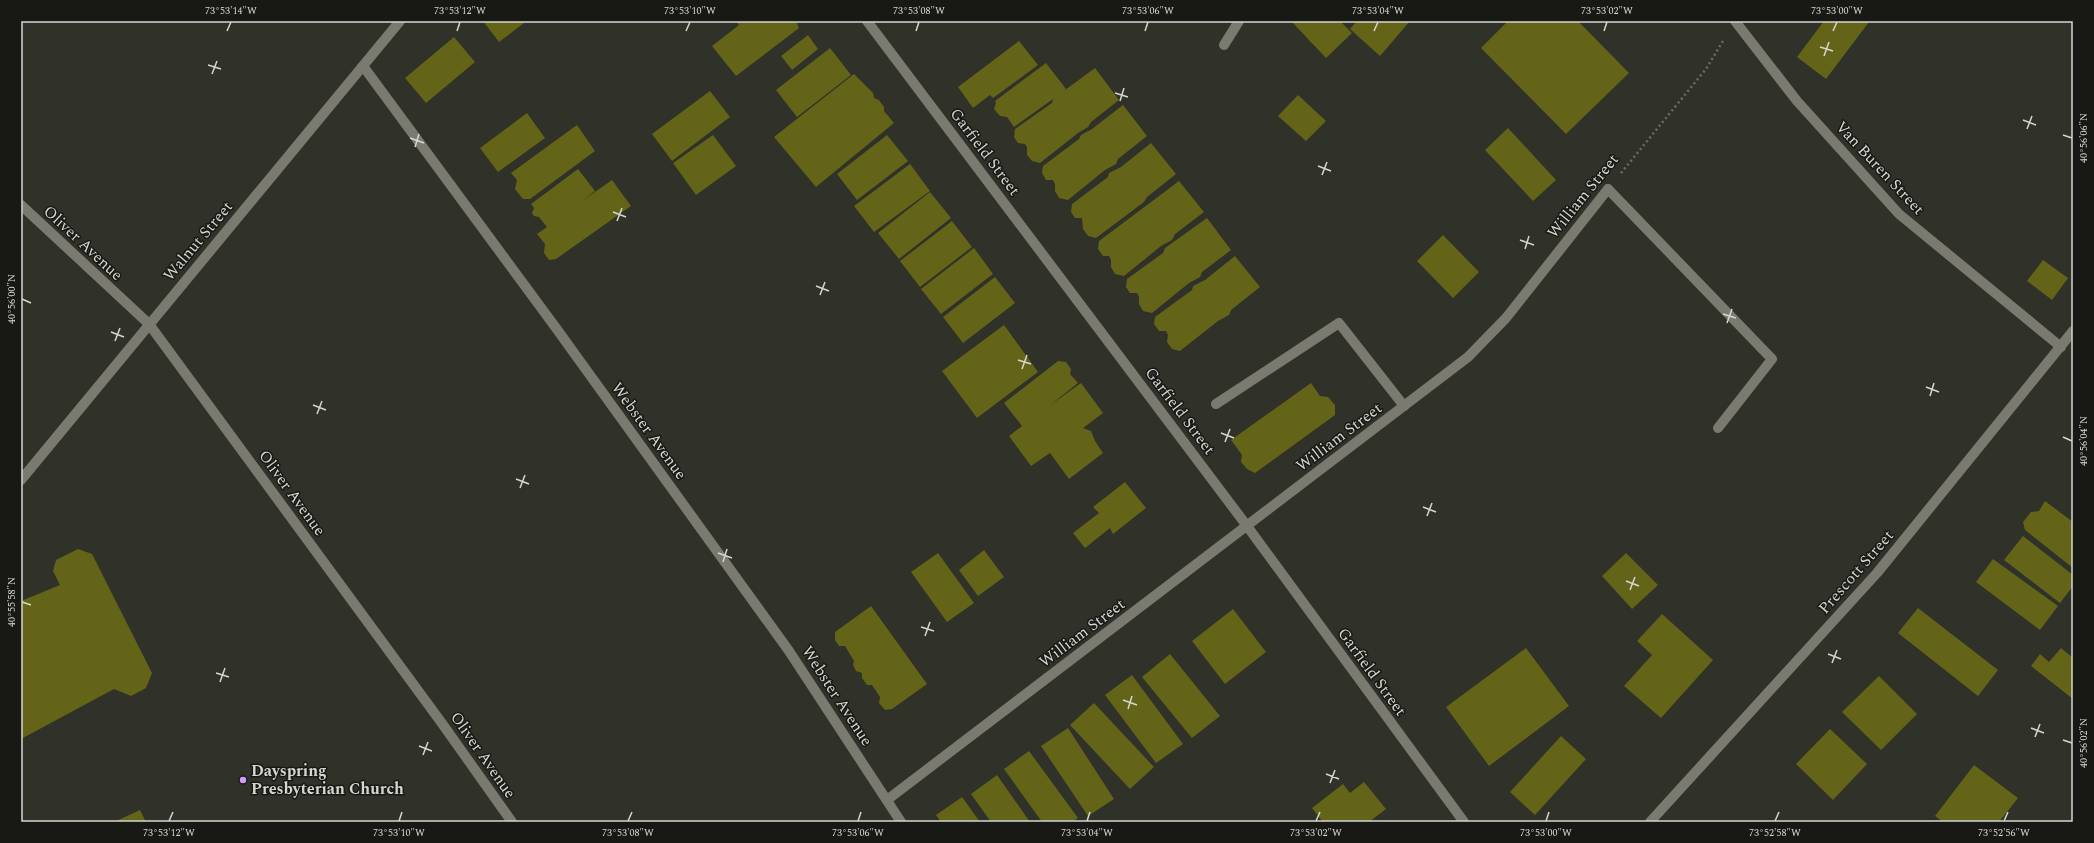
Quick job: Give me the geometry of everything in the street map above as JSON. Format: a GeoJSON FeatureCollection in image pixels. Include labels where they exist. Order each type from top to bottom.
{"type":"FeatureCollection","features":[{"type":"Feature","properties":{"kind":"street","name":"Walnut Street"},"geometry":{"type":"LineString","coordinates":[[21,480],[400,21]]}},
{"type":"Feature","properties":{"kind":"street","name":"Garfield Street"},"geometry":{"type":"LineString","coordinates":[[867,21],[1247,526],[1464,822]]}},
{"type":"Feature","properties":{"kind":"street"},"geometry":{"type":"LineString","coordinates":[[1224,44],[1239,21]]}},
{"type":"Feature","properties":{"kind":"street","name":"Van Buren Street"},"geometry":{"type":"LineString","coordinates":[[1734,21],[1797,102],[1899,214],[2061,346]]}},
{"type":"Feature","properties":{"kind":"street","name":"Webster Avenue"},"geometry":{"type":"LineString","coordinates":[[363,66],[556,328],[789,651],[901,822]]}},
{"type":"Feature","properties":{"kind":"street","name":"William Street"},"geometry":{"type":"LineString","coordinates":[[887,800],[1468,357],[1506,318],[1608,189]]}},
{"type":"Feature","properties":{"kind":"street"},"geometry":{"type":"LineString","coordinates":[[1608,189],[1772,359],[1718,428]]}},
{"type":"Feature","properties":{"kind":"street","name":"Oliver Avenue"},"geometry":{"type":"LineString","coordinates":[[21,205],[149,324],[441,722],[512,822]]}},
{"type":"Feature","properties":{"kind":"street"},"geometry":{"type":"LineString","coordinates":[[1216,404],[1339,323],[1404,406]]}},
{"type":"Feature","properties":{"kind":"street","name":"Prescott Street"},"geometry":{"type":"LineString","coordinates":[[1650,822],[1877,572],[2073,331]]}},
{"type":"Feature","properties":{"kind":"path","name":"William Street"},"geometry":{"type":"LineString","coordinates":[[1608,189],[1706,69],[1734,21]]}},
{"type":"Feature","properties":{"kind":"building"},"geometry":{"type":"Polygon","coordinates":[[[483,21],[522,21],[524,23],[499,42],[483,21]]]}},
{"type":"Feature","properties":{"kind":"building"},"geometry":{"type":"Polygon","coordinates":[[[736,21],[796,21],[799,28],[736,76],[712,46],[739,25],[736,21]]]}},
{"type":"Feature","properties":{"kind":"building"},"geometry":{"type":"Polygon","coordinates":[[[1291,21],[1340,21],[1352,33],[1326,58],[1291,21]]]}},
{"type":"Feature","properties":{"kind":"building"},"geometry":{"type":"Polygon","coordinates":[[[1357,21],[1410,21],[1380,56],[1350,29],[1357,21]]]}},
{"type":"Feature","properties":{"kind":"building"},"geometry":{"type":"Polygon","coordinates":[[[1508,21],[1578,21],[1629,73],[1566,134],[1481,48],[1508,21]]]}},
{"type":"Feature","properties":{"kind":"building"},"geometry":{"type":"Polygon","coordinates":[[[1824,21],[1869,22],[1826,79],[1797,57],[1824,21]]]}},
{"type":"Feature","properties":{"kind":"building"},"geometry":{"type":"Polygon","coordinates":[[[808,35],[818,49],[792,70],[781,56],[808,35]]]}},
{"type":"Feature","properties":{"kind":"building"},"geometry":{"type":"Polygon","coordinates":[[[454,37],[475,62],[426,103],[405,78],[454,37]]]}},
{"type":"Feature","properties":{"kind":"building"},"geometry":{"type":"Polygon","coordinates":[[[1019,41],[1038,65],[993,98],[990,95],[973,108],[958,87],[1019,41]]]}},
{"type":"Feature","properties":{"kind":"building"},"geometry":{"type":"Polygon","coordinates":[[[830,48],[851,75],[797,117],[776,90],[830,48]]]}},
{"type":"Feature","properties":{"kind":"building"},"geometry":{"type":"Polygon","coordinates":[[[1046,63],[1066,89],[1061,93],[1095,68],[1119,100],[1091,122],[1088,127],[1040,163],[1032,161],[1027,155],[1027,147],[1025,144],[1018,143],[1014,137],[1015,129],[1052,103],[1053,99],[1014,127],[1007,117],[1000,116],[994,109],[996,103],[995,101],[1046,63]]]}},
{"type":"Feature","properties":{"kind":"building"},"geometry":{"type":"Polygon","coordinates":[[[854,74],[873,93],[874,98],[879,100],[884,107],[884,111],[894,123],[816,187],[774,137],[854,74]]]}},
{"type":"Feature","properties":{"kind":"building"},"geometry":{"type":"Polygon","coordinates":[[[710,91],[730,117],[672,161],[652,134],[710,91]]]}},
{"type":"Feature","properties":{"kind":"building"},"geometry":{"type":"Polygon","coordinates":[[[1298,95],[1326,121],[1306,141],[1278,116],[1298,95]]]}},
{"type":"Feature","properties":{"kind":"building"},"geometry":{"type":"Polygon","coordinates":[[[1123,105],[1147,136],[1118,159],[1116,164],[1105,170],[1068,200],[1059,198],[1055,191],[1055,184],[1053,180],[1046,180],[1042,173],[1043,166],[1079,139],[1081,135],[1092,129],[1123,105]]]}},
{"type":"Feature","properties":{"kind":"building"},"geometry":{"type":"Polygon","coordinates":[[[527,113],[545,138],[498,172],[480,148],[527,113]]]}},
{"type":"Feature","properties":{"kind":"building"},"geometry":{"type":"Polygon","coordinates":[[[577,125],[595,151],[530,199],[523,199],[515,189],[517,180],[511,173],[577,125]]]}},
{"type":"Feature","properties":{"kind":"building"},"geometry":{"type":"Polygon","coordinates":[[[1508,128],[1556,180],[1533,201],[1485,150],[1508,128]]]}},
{"type":"Feature","properties":{"kind":"building"},"geometry":{"type":"Polygon","coordinates":[[[713,135],[736,166],[696,195],[673,163],[713,135]]]}},
{"type":"Feature","properties":{"kind":"building"},"geometry":{"type":"Polygon","coordinates":[[[887,135],[908,161],[857,200],[837,174],[887,135]]]}},
{"type":"Feature","properties":{"kind":"building"},"geometry":{"type":"Polygon","coordinates":[[[1151,143],[1176,174],[1147,197],[1144,202],[1096,238],[1088,236],[1083,229],[1082,218],[1075,218],[1071,212],[1072,204],[1108,177],[1109,173],[1121,167],[1151,143]]]}},
{"type":"Feature","properties":{"kind":"building"},"geometry":{"type":"Polygon","coordinates":[[[910,164],[930,191],[874,232],[854,206],[910,164]]]}},
{"type":"Feature","properties":{"kind":"building"},"geometry":{"type":"Polygon","coordinates":[[[578,169],[595,191],[582,201],[612,180],[631,206],[556,259],[549,260],[544,253],[545,244],[537,234],[547,227],[539,217],[534,216],[532,213],[534,208],[531,204],[578,169]]]}},
{"type":"Feature","properties":{"kind":"building"},"geometry":{"type":"Polygon","coordinates":[[[1179,181],[1204,212],[1175,234],[1172,240],[1161,246],[1124,276],[1115,274],[1111,267],[1111,260],[1109,256],[1103,256],[1098,249],[1099,241],[1179,181]]]}},
{"type":"Feature","properties":{"kind":"building"},"geometry":{"type":"Polygon","coordinates":[[[930,192],[951,218],[899,259],[878,233],[930,192]]]}},
{"type":"Feature","properties":{"kind":"building"},"geometry":{"type":"Polygon","coordinates":[[[1207,218],[1231,250],[1202,272],[1200,277],[1189,283],[1152,313],[1143,311],[1139,304],[1139,297],[1137,293],[1130,293],[1126,287],[1127,279],[1163,253],[1165,248],[1207,218]]]}},
{"type":"Feature","properties":{"kind":"building"},"geometry":{"type":"Polygon","coordinates":[[[952,221],[972,247],[920,287],[900,261],[952,221]]]}},
{"type":"Feature","properties":{"kind":"building"},"geometry":{"type":"Polygon","coordinates":[[[1443,235],[1479,272],[1453,298],[1417,261],[1443,235]]]}},
{"type":"Feature","properties":{"kind":"building"},"geometry":{"type":"Polygon","coordinates":[[[974,248],[993,274],[941,314],[921,289],[974,248]]]}},
{"type":"Feature","properties":{"kind":"building"},"geometry":{"type":"Polygon","coordinates":[[[1235,256],[1260,287],[1231,310],[1229,315],[1218,321],[1180,351],[1172,349],[1167,342],[1168,335],[1166,331],[1159,331],[1154,324],[1155,317],[1192,290],[1193,286],[1205,280],[1235,256]]]}},
{"type":"Feature","properties":{"kind":"building"},"geometry":{"type":"Polygon","coordinates":[[[2043,260],[2068,278],[2052,300],[2027,281],[2043,260]]]}},
{"type":"Feature","properties":{"kind":"building"},"geometry":{"type":"Polygon","coordinates":[[[995,277],[1015,303],[963,343],[943,317],[995,277]]]}},
{"type":"Feature","properties":{"kind":"building"},"geometry":{"type":"Polygon","coordinates":[[[1004,325],[1038,372],[977,418],[942,371],[1004,325]]]}},
{"type":"Feature","properties":{"kind":"building"},"geometry":{"type":"Polygon","coordinates":[[[1058,361],[1066,362],[1071,369],[1070,374],[1078,383],[1049,406],[1081,383],[1103,413],[1083,428],[1091,431],[1095,441],[1103,453],[1069,479],[1050,453],[1031,466],[1009,436],[1022,426],[1004,403],[1058,361]]]}},
{"type":"Feature","properties":{"kind":"building"},"geometry":{"type":"Polygon","coordinates":[[[1311,383],[1320,396],[1328,397],[1335,405],[1335,415],[1255,473],[1247,469],[1241,462],[1242,455],[1231,440],[1311,383]]]}},
{"type":"Feature","properties":{"kind":"building"},"geometry":{"type":"Polygon","coordinates":[[[1125,482],[1146,508],[1113,534],[1110,528],[1085,548],[1073,533],[1099,513],[1093,507],[1125,482]]]}},
{"type":"Feature","properties":{"kind":"building"},"geometry":{"type":"Polygon","coordinates":[[[2045,501],[2073,522],[2073,568],[2025,530],[2023,522],[2031,512],[2039,511],[2045,501]]]}},
{"type":"Feature","properties":{"kind":"building"},"geometry":{"type":"Polygon","coordinates":[[[2023,536],[2073,575],[2073,586],[2060,603],[2004,560],[2023,536]]]}},
{"type":"Feature","properties":{"kind":"building"},"geometry":{"type":"Polygon","coordinates":[[[78,549],[92,554],[152,673],[146,688],[131,696],[114,689],[21,739],[21,601],[60,585],[53,571],[56,560],[78,549]]]}},
{"type":"Feature","properties":{"kind":"building"},"geometry":{"type":"Polygon","coordinates":[[[984,550],[1004,577],[978,596],[959,570],[984,550]]]}},
{"type":"Feature","properties":{"kind":"building"},"geometry":{"type":"Polygon","coordinates":[[[938,553],[974,603],[947,622],[911,572],[938,553]]]}},
{"type":"Feature","properties":{"kind":"building"},"geometry":{"type":"Polygon","coordinates":[[[1626,553],[1658,585],[1632,609],[1602,576],[1626,553]]]}},
{"type":"Feature","properties":{"kind":"building"},"geometry":{"type":"Polygon","coordinates":[[[1993,559],[2058,606],[2040,630],[1976,582],[1993,559]]]}},
{"type":"Feature","properties":{"kind":"building"},"geometry":{"type":"Polygon","coordinates":[[[871,606],[927,684],[892,709],[885,710],[879,703],[880,697],[872,685],[867,685],[862,678],[862,673],[856,671],[853,665],[854,661],[845,646],[839,646],[835,640],[835,632],[871,606]]]}},
{"type":"Feature","properties":{"kind":"building"},"geometry":{"type":"Polygon","coordinates":[[[1918,608],[1998,670],[1978,696],[1898,633],[1918,608]]]}},
{"type":"Feature","properties":{"kind":"building"},"geometry":{"type":"Polygon","coordinates":[[[1233,609],[1266,652],[1225,684],[1192,641],[1233,609]]]}},
{"type":"Feature","properties":{"kind":"building"},"geometry":{"type":"Polygon","coordinates":[[[1662,614],[1713,660],[1661,718],[1624,686],[1652,655],[1637,641],[1662,614]]]}},
{"type":"Feature","properties":{"kind":"building"},"geometry":{"type":"Polygon","coordinates":[[[1526,648],[1569,706],[1489,766],[1446,707],[1526,648]]]}},
{"type":"Feature","properties":{"kind":"building"},"geometry":{"type":"Polygon","coordinates":[[[2061,648],[2073,658],[2073,699],[2031,666],[2040,654],[2049,662],[2061,648]]]}},
{"type":"Feature","properties":{"kind":"building"},"geometry":{"type":"Polygon","coordinates":[[[1170,654],[1220,716],[1192,738],[1142,677],[1170,654]]]}},
{"type":"Feature","properties":{"kind":"building"},"geometry":{"type":"Polygon","coordinates":[[[1132,675],[1183,744],[1156,763],[1105,695],[1132,675]]]}},
{"type":"Feature","properties":{"kind":"building"},"geometry":{"type":"Polygon","coordinates":[[[1879,676],[1917,714],[1881,750],[1842,712],[1879,676]]]}},
{"type":"Feature","properties":{"kind":"building"},"geometry":{"type":"Polygon","coordinates":[[[1094,703],[1154,767],[1130,789],[1070,725],[1094,703]]]}},
{"type":"Feature","properties":{"kind":"building"},"geometry":{"type":"Polygon","coordinates":[[[1068,728],[1114,799],[1088,816],[1041,746],[1068,728]]]}},
{"type":"Feature","properties":{"kind":"building"},"geometry":{"type":"Polygon","coordinates":[[[1830,729],[1867,764],[1833,800],[1796,764],[1830,729]]]}},
{"type":"Feature","properties":{"kind":"building"},"geometry":{"type":"Polygon","coordinates":[[[1561,736],[1586,759],[1535,815],[1510,792],[1561,736]]]}},
{"type":"Feature","properties":{"kind":"building"},"geometry":{"type":"Polygon","coordinates":[[[1029,751],[1078,818],[1072,822],[1042,822],[1004,769],[1029,751]]]}},
{"type":"Feature","properties":{"kind":"building"},"geometry":{"type":"Polygon","coordinates":[[[1974,765],[2018,798],[1999,822],[1943,822],[1935,816],[1974,765]]]}},
{"type":"Feature","properties":{"kind":"building"},"geometry":{"type":"Polygon","coordinates":[[[997,775],[1030,822],[991,822],[971,794],[997,775]]]}},
{"type":"Feature","properties":{"kind":"building"},"geometry":{"type":"Polygon","coordinates":[[[1364,782],[1386,809],[1369,822],[1323,822],[1312,808],[1343,784],[1350,793],[1364,782]]]}},
{"type":"Feature","properties":{"kind":"building"},"geometry":{"type":"Polygon","coordinates":[[[962,797],[980,822],[941,822],[936,815],[962,797]]]}},
{"type":"Feature","properties":{"kind":"building"},"geometry":{"type":"Polygon","coordinates":[[[140,810],[146,822],[114,822],[140,810]]]}},
{"type":"Feature","properties":{"kind":"place","name":"Dayspring Presbyterian Church"},"geometry":{"type":"Point","coordinates":[243,780]}}]}
